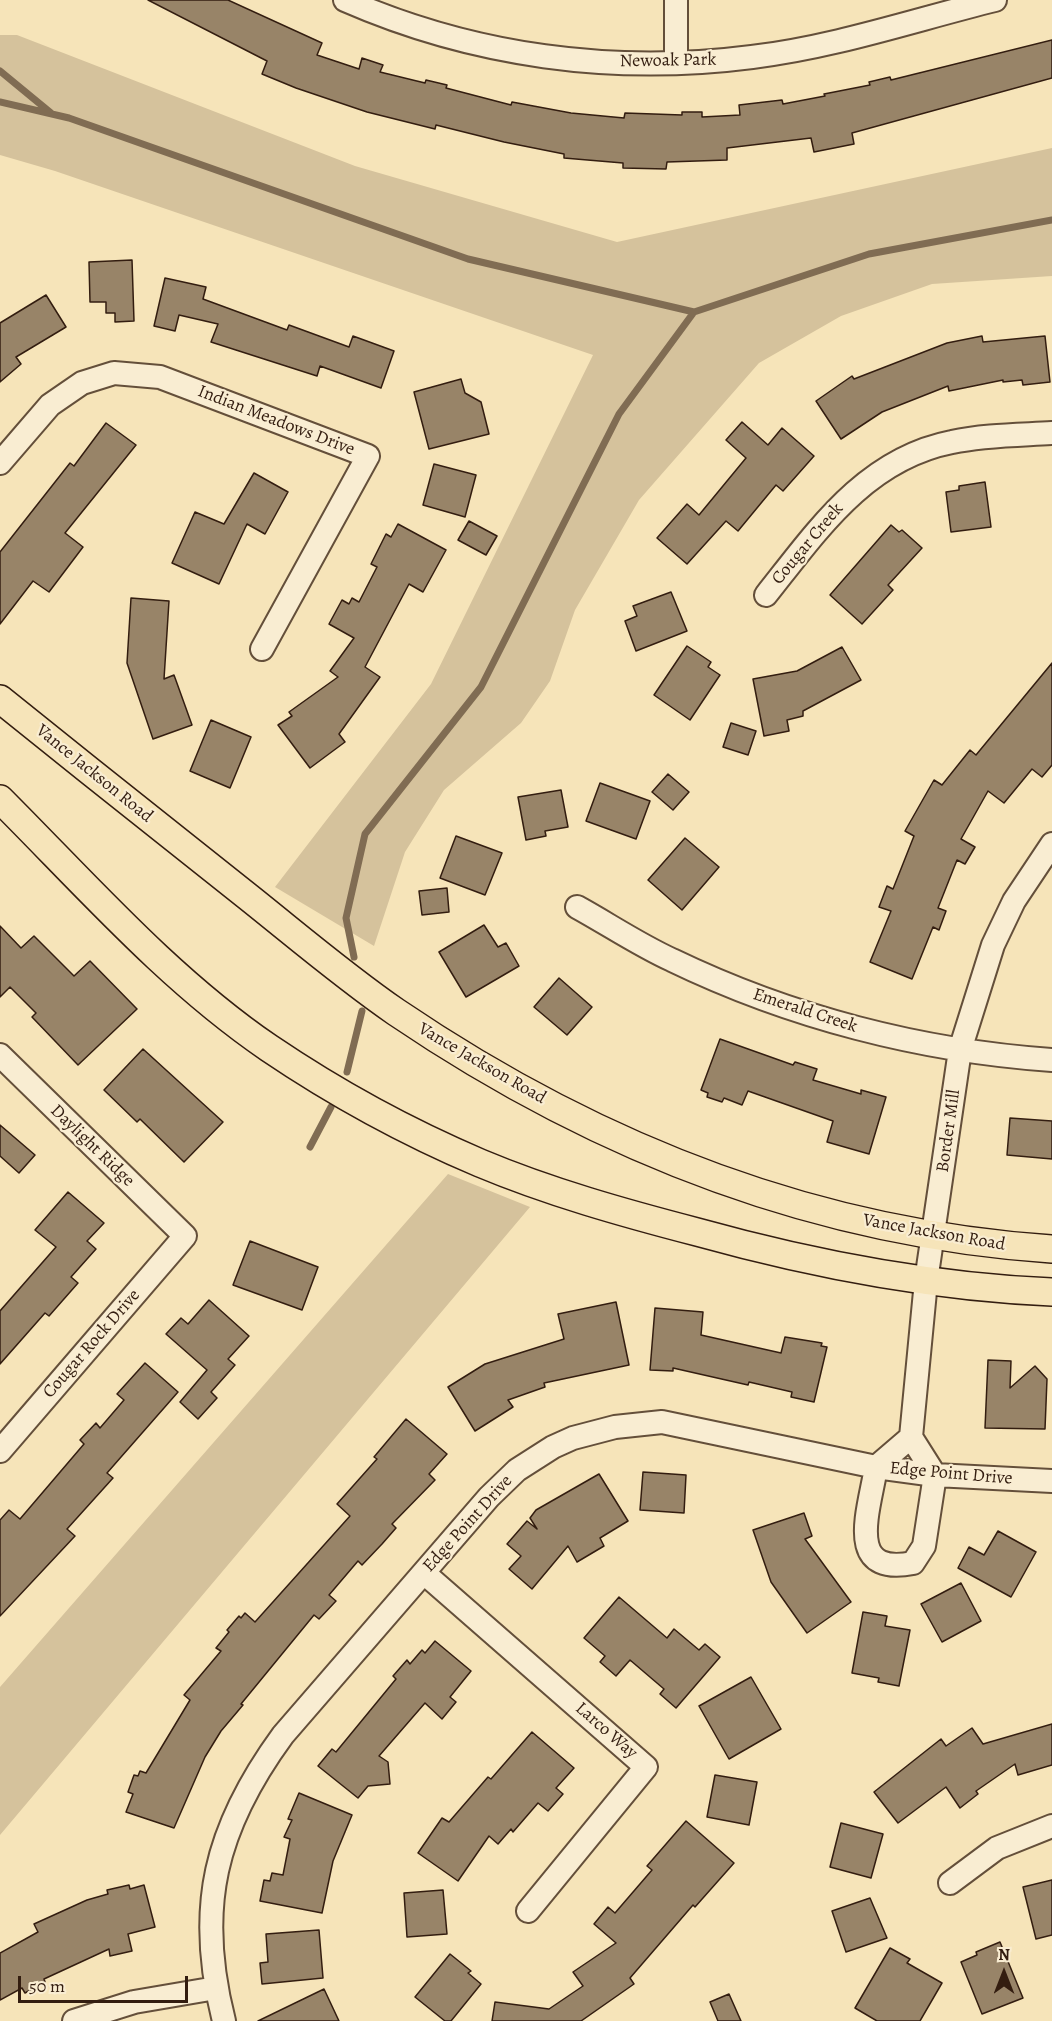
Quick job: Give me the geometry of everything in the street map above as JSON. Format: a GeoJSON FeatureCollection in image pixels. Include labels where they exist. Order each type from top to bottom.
{"type":"FeatureCollection","features":[{"type":"Feature","properties":{"kind":"main road","name":"Vance Jackson Road"},"geometry":{"type":"LineString","coordinates":[[0,699],[395,1011],[503,1080],[677,1166],[795,1206],[984,1245],[1052,1249]]}},
{"type":"Feature","properties":{"kind":"main road"},"geometry":{"type":"LineString","coordinates":[[0,799],[175,975],[268,1048],[366,1108],[480,1163],[625,1213],[776,1254],[926,1281],[1052,1292]]}},
{"type":"Feature","properties":{"kind":"street"},"geometry":{"type":"LineString","coordinates":[[676,0],[676,63]]}},
{"type":"Feature","properties":{"kind":"street","name":"Newoak Park"},"geometry":{"type":"LineString","coordinates":[[355,2],[424,31],[503,51],[583,62],[676,63],[753,57],[848,39],[988,1]]}},
{"type":"Feature","properties":{"kind":"street","name":"Indian Meadows Drive"},"geometry":{"type":"LineString","coordinates":[[0,463],[50,405],[82,383],[114,373],[160,377],[368,456],[262,649]]}},
{"type":"Feature","properties":{"kind":"street","name":"Cougar Creek"},"geometry":{"type":"LineString","coordinates":[[766,595],[833,511],[882,470],[910,454],[952,442],[1052,433]]}},
{"type":"Feature","properties":{"kind":"street","name":"Border Mill"},"geometry":{"type":"LineString","coordinates":[[911,1437],[926,1281],[960,1050],[993,945],[1014,901],[1052,844]]}},
{"type":"Feature","properties":{"kind":"street","name":"Emerald Creek"},"geometry":{"type":"LineString","coordinates":[[577,907],[671,960],[762,998],[866,1031],[960,1050],[1052,1060]]}},
{"type":"Feature","properties":{"kind":"street","name":"Daylight Ridge"},"geometry":{"type":"LineString","coordinates":[[0,1055],[185,1236]]}},
{"type":"Feature","properties":{"kind":"street","name":"Cougar Rock Drive"},"geometry":{"type":"LineString","coordinates":[[0,1451],[185,1236]]}},
{"type":"Feature","properties":{"kind":"street","name":"Edge Point Drive"},"geometry":{"type":"LineString","coordinates":[[224,2021],[216,1988],[209,1928],[214,1881],[230,1823],[254,1774],[283,1735],[489,1497],[517,1470],[553,1447],[594,1431],[662,1422],[876,1467],[935,1475],[1052,1481]]}},
{"type":"Feature","properties":{"kind":"street"},"geometry":{"type":"LineString","coordinates":[[911,1437],[935,1475],[924,1546],[913,1563],[896,1566],[881,1563],[870,1555],[865,1542],[876,1467],[911,1437]]}},
{"type":"Feature","properties":{"kind":"street","name":"Larco Way"},"geometry":{"type":"LineString","coordinates":[[424,1574],[646,1767],[528,1911]]}},
{"type":"Feature","properties":{"kind":"street"},"geometry":{"type":"LineString","coordinates":[[950,1883],[997,1848],[1052,1826]]}},
{"type":"Feature","properties":{"kind":"street"},"geometry":{"type":"LineString","coordinates":[[74,2021],[134,2002],[216,1988]]}},
{"type":"Feature","properties":{"kind":"shaded area"},"geometry":{"type":"Polygon","coordinates":[[[0,35],[17,35],[355,166],[617,242],[1052,148],[1052,276],[932,284],[841,316],[759,363],[639,500],[575,610],[550,681],[521,723],[444,790],[405,852],[374,946],[275,887],[431,684],[593,355],[55,171],[0,155],[0,35]]]}},
{"type":"Feature","properties":{"kind":"shaded area"},"geometry":{"type":"Polygon","coordinates":[[[448,1174],[530,1207],[0,1835],[0,1687],[448,1174]]]}},
{"type":"Feature","properties":{"kind":"building"},"geometry":{"type":"Polygon","coordinates":[[[148,0],[228,0],[322,43],[317,55],[359,69],[362,58],[383,65],[380,72],[425,83],[426,80],[447,85],[446,88],[511,105],[512,102],[571,113],[624,118],[625,113],[682,115],[682,112],[702,112],[702,117],[740,115],[739,105],[782,100],[783,104],[825,96],[824,94],[870,85],[869,82],[890,77],[891,80],[1052,40],[1052,78],[852,133],[854,144],[814,152],[811,138],[727,148],[727,160],[667,162],[666,169],[623,168],[623,163],[564,158],[564,154],[436,125],[435,129],[367,112],[296,88],[262,74],[267,61],[148,0]]]}},
{"type":"Feature","properties":{"kind":"building"},"geometry":{"type":"Polygon","coordinates":[[[132,260],[134,321],[115,322],[115,313],[106,313],[106,302],[90,302],[89,262],[132,260]]]}},
{"type":"Feature","properties":{"kind":"building"},"geometry":{"type":"Polygon","coordinates":[[[165,278],[206,287],[203,299],[287,330],[289,325],[349,347],[353,336],[394,351],[381,388],[320,366],[317,376],[211,342],[218,324],[179,315],[175,331],[154,326],[165,278]]]}},
{"type":"Feature","properties":{"kind":"building"},"geometry":{"type":"Polygon","coordinates":[[[46,295],[66,327],[16,357],[21,364],[0,382],[0,323],[46,295]]]}},
{"type":"Feature","properties":{"kind":"building"},"geometry":{"type":"Polygon","coordinates":[[[982,336],[983,342],[1045,336],[1050,382],[1023,385],[1022,380],[1003,382],[1003,380],[949,391],[948,386],[882,412],[841,439],[816,401],[852,376],[854,379],[947,343],[982,336]]]}},
{"type":"Feature","properties":{"kind":"building"},"geometry":{"type":"Polygon","coordinates":[[[461,379],[465,393],[481,402],[489,434],[429,449],[414,392],[461,379]]]}},
{"type":"Feature","properties":{"kind":"building"},"geometry":{"type":"Polygon","coordinates":[[[742,422],[768,445],[782,428],[814,456],[783,491],[776,485],[738,531],[726,521],[687,564],[657,538],[687,504],[699,515],[746,458],[726,440],[742,422]]]}},
{"type":"Feature","properties":{"kind":"building"},"geometry":{"type":"Polygon","coordinates":[[[106,423],[136,445],[65,533],[83,547],[49,592],[33,581],[0,624],[0,552],[70,463],[74,466],[106,423]]]}},
{"type":"Feature","properties":{"kind":"building"},"geometry":{"type":"Polygon","coordinates":[[[434,464],[476,475],[465,517],[423,505],[434,464]]]}},
{"type":"Feature","properties":{"kind":"building"},"geometry":{"type":"Polygon","coordinates":[[[254,473],[288,492],[265,534],[247,524],[219,584],[172,563],[195,512],[224,524],[254,473]]]}},
{"type":"Feature","properties":{"kind":"building"},"geometry":{"type":"Polygon","coordinates":[[[985,482],[991,527],[951,532],[946,492],[959,490],[959,486],[985,482]]]}},
{"type":"Feature","properties":{"kind":"building"},"geometry":{"type":"Polygon","coordinates":[[[469,521],[497,536],[486,555],[458,540],[469,521]]]}},
{"type":"Feature","properties":{"kind":"building"},"geometry":{"type":"Polygon","coordinates":[[[398,524],[446,550],[423,592],[409,584],[365,667],[380,677],[339,734],[345,742],[310,768],[278,725],[292,716],[289,712],[338,677],[330,671],[354,638],[329,624],[342,600],[349,604],[352,598],[359,602],[377,567],[371,564],[386,534],[391,537],[398,524]]]}},
{"type":"Feature","properties":{"kind":"building"},"geometry":{"type":"Polygon","coordinates":[[[891,525],[899,532],[902,530],[922,548],[888,585],[893,590],[862,624],[830,595],[891,525]]]}},
{"type":"Feature","properties":{"kind":"building"},"geometry":{"type":"Polygon","coordinates":[[[671,592],[687,631],[636,651],[625,621],[637,616],[633,606],[671,592]]]}},
{"type":"Feature","properties":{"kind":"building"},"geometry":{"type":"Polygon","coordinates":[[[131,598],[169,601],[164,679],[174,675],[192,725],[153,739],[127,663],[131,598]]]}},
{"type":"Feature","properties":{"kind":"building"},"geometry":{"type":"Polygon","coordinates":[[[687,646],[711,662],[708,667],[720,675],[690,720],[654,695],[687,646]]]}},
{"type":"Feature","properties":{"kind":"building"},"geometry":{"type":"Polygon","coordinates":[[[842,647],[861,680],[803,711],[803,716],[787,720],[789,731],[764,736],[753,679],[797,671],[842,647]]]}},
{"type":"Feature","properties":{"kind":"building"},"geometry":{"type":"Polygon","coordinates":[[[1052,663],[1052,765],[1042,777],[1032,769],[1004,803],[988,791],[961,839],[975,847],[965,864],[957,860],[938,908],[946,911],[939,930],[933,927],[912,979],[870,962],[891,911],[879,907],[887,886],[893,889],[914,836],[905,831],[934,780],[942,785],[970,750],[976,755],[1052,663]]]}},
{"type":"Feature","properties":{"kind":"building"},"geometry":{"type":"Polygon","coordinates":[[[211,720],[251,737],[230,788],[190,771],[211,720]]]}},
{"type":"Feature","properties":{"kind":"building"},"geometry":{"type":"Polygon","coordinates":[[[731,723],[756,731],[748,755],[723,747],[731,723]]]}},
{"type":"Feature","properties":{"kind":"building"},"geometry":{"type":"Polygon","coordinates":[[[668,774],[689,792],[673,810],[652,792],[668,774]]]}},
{"type":"Feature","properties":{"kind":"building"},"geometry":{"type":"Polygon","coordinates":[[[600,783],[650,801],[636,839],[586,821],[600,783]]]}},
{"type":"Feature","properties":{"kind":"building"},"geometry":{"type":"Polygon","coordinates":[[[561,790],[568,827],[545,831],[546,836],[526,840],[518,797],[561,790]]]}},
{"type":"Feature","properties":{"kind":"building"},"geometry":{"type":"Polygon","coordinates":[[[456,836],[502,853],[485,895],[440,878],[456,836]]]}},
{"type":"Feature","properties":{"kind":"building"},"geometry":{"type":"Polygon","coordinates":[[[685,838],[719,867],[682,910],[648,880],[685,838]]]}},
{"type":"Feature","properties":{"kind":"building"},"geometry":{"type":"Polygon","coordinates":[[[447,888],[449,912],[422,915],[419,891],[447,888]]]}},
{"type":"Feature","properties":{"kind":"building"},"geometry":{"type":"Polygon","coordinates":[[[484,925],[498,947],[506,943],[519,966],[466,997],[439,952],[484,925]]]}},
{"type":"Feature","properties":{"kind":"building"},"geometry":{"type":"Polygon","coordinates":[[[0,926],[21,948],[34,936],[74,976],[90,961],[137,1009],[78,1065],[32,1017],[36,1013],[10,987],[0,997],[0,926]]]}},
{"type":"Feature","properties":{"kind":"building"},"geometry":{"type":"Polygon","coordinates":[[[559,978],[592,1007],[567,1035],[534,1007],[559,978]]]}},
{"type":"Feature","properties":{"kind":"building"},"geometry":{"type":"Polygon","coordinates":[[[720,1039],[793,1065],[795,1062],[817,1069],[813,1080],[861,1094],[861,1090],[886,1097],[869,1154],[827,1142],[833,1121],[748,1091],[742,1105],[724,1098],[722,1102],[707,1097],[708,1093],[701,1090],[720,1039]]]}},
{"type":"Feature","properties":{"kind":"building"},"geometry":{"type":"Polygon","coordinates":[[[143,1049],[223,1122],[184,1162],[140,1119],[137,1122],[104,1090],[143,1049]]]}},
{"type":"Feature","properties":{"kind":"building"},"geometry":{"type":"Polygon","coordinates":[[[1010,1118],[1052,1121],[1052,1159],[1007,1155],[1010,1118]]]}},
{"type":"Feature","properties":{"kind":"building"},"geometry":{"type":"Polygon","coordinates":[[[0,1125],[35,1155],[19,1173],[0,1156],[0,1125]]]}},
{"type":"Feature","properties":{"kind":"building"},"geometry":{"type":"Polygon","coordinates":[[[68,1192],[104,1223],[87,1241],[96,1249],[71,1277],[78,1283],[49,1316],[45,1313],[0,1364],[0,1311],[56,1247],[35,1230],[68,1192]]]}},
{"type":"Feature","properties":{"kind":"building"},"geometry":{"type":"Polygon","coordinates":[[[250,1241],[318,1267],[302,1310],[233,1285],[250,1241]]]}},
{"type":"Feature","properties":{"kind":"building"},"geometry":{"type":"Polygon","coordinates":[[[209,1300],[249,1336],[228,1359],[235,1365],[211,1392],[217,1398],[198,1419],[180,1402],[207,1370],[166,1334],[181,1318],[188,1324],[209,1300]]]}},
{"type":"Feature","properties":{"kind":"building"},"geometry":{"type":"Polygon","coordinates":[[[616,1302],[629,1365],[544,1383],[545,1387],[508,1400],[513,1407],[475,1431],[448,1387],[485,1364],[564,1339],[558,1314],[616,1302]]]}},
{"type":"Feature","properties":{"kind":"building"},"geometry":{"type":"Polygon","coordinates":[[[655,1308],[703,1312],[701,1335],[781,1353],[785,1337],[822,1343],[821,1346],[827,1347],[814,1402],[791,1397],[792,1392],[749,1382],[748,1385],[673,1368],[673,1371],[650,1370],[655,1308]]]}},
{"type":"Feature","properties":{"kind":"building"},"geometry":{"type":"Polygon","coordinates":[[[988,1360],[1011,1361],[1010,1388],[1035,1366],[1047,1379],[1045,1429],[985,1428],[988,1360]]]}},
{"type":"Feature","properties":{"kind":"building"},"geometry":{"type":"Polygon","coordinates":[[[145,1363],[178,1392],[107,1473],[113,1478],[67,1529],[75,1536],[0,1616],[0,1520],[9,1510],[20,1519],[84,1444],[80,1440],[96,1423],[100,1428],[124,1400],[117,1394],[145,1363]]]}},
{"type":"Feature","properties":{"kind":"building"},"geometry":{"type":"Polygon","coordinates":[[[406,1419],[447,1454],[429,1474],[435,1480],[392,1524],[396,1528],[382,1544],[362,1565],[358,1561],[329,1595],[336,1601],[319,1619],[314,1615],[241,1704],[243,1705],[221,1731],[205,1757],[174,1828],[126,1812],[133,1794],[128,1792],[134,1775],[138,1776],[140,1771],[146,1773],[190,1700],[184,1695],[221,1651],[216,1648],[229,1632],[227,1630],[239,1616],[241,1618],[245,1613],[255,1622],[350,1516],[337,1504],[377,1459],[374,1457],[406,1419]]]}},
{"type":"Feature","properties":{"kind":"building"},"geometry":{"type":"Polygon","coordinates":[[[643,1472],[686,1475],[684,1513],[640,1510],[643,1472]]]}},
{"type":"Feature","properties":{"kind":"building"},"geometry":{"type":"Polygon","coordinates":[[[599,1474],[628,1521],[600,1538],[604,1546],[577,1562],[568,1546],[532,1589],[509,1569],[521,1556],[507,1544],[527,1521],[537,1529],[530,1518],[536,1510],[599,1474]]]}},
{"type":"Feature","properties":{"kind":"building"},"geometry":{"type":"Polygon","coordinates":[[[804,1513],[812,1536],[805,1539],[851,1602],[807,1633],[771,1582],[753,1530],[804,1513]]]}},
{"type":"Feature","properties":{"kind":"building"},"geometry":{"type":"Polygon","coordinates":[[[998,1531],[1036,1552],[1011,1597],[958,1568],[969,1547],[984,1555],[998,1531]]]}},
{"type":"Feature","properties":{"kind":"building"},"geometry":{"type":"Polygon","coordinates":[[[961,1583],[981,1621],[942,1642],[921,1604],[961,1583]]]}},
{"type":"Feature","properties":{"kind":"building"},"geometry":{"type":"Polygon","coordinates":[[[619,1597],[667,1638],[674,1629],[699,1650],[705,1644],[720,1657],[676,1708],[660,1694],[664,1689],[630,1660],[616,1676],[600,1662],[605,1656],[584,1638],[619,1597]]]}},
{"type":"Feature","properties":{"kind":"building"},"geometry":{"type":"Polygon","coordinates":[[[863,1612],[887,1616],[885,1626],[910,1630],[899,1686],[878,1682],[879,1678],[852,1673],[863,1612]]]}},
{"type":"Feature","properties":{"kind":"building"},"geometry":{"type":"Polygon","coordinates":[[[435,1641],[471,1671],[450,1697],[456,1702],[442,1719],[425,1703],[379,1756],[388,1762],[390,1784],[368,1786],[358,1798],[318,1766],[332,1749],[336,1752],[396,1679],[393,1676],[407,1660],[410,1664],[422,1650],[425,1653],[435,1641]]]}},
{"type":"Feature","properties":{"kind":"building"},"geometry":{"type":"Polygon","coordinates":[[[751,1677],[781,1729],[729,1759],[699,1706],[751,1677]]]}},
{"type":"Feature","properties":{"kind":"building"},"geometry":{"type":"Polygon","coordinates":[[[1052,1724],[1052,1765],[1018,1775],[1015,1764],[976,1791],[978,1794],[960,1808],[946,1787],[898,1823],[874,1792],[941,1739],[946,1746],[972,1728],[983,1744],[1052,1724]]]}},
{"type":"Feature","properties":{"kind":"building"},"geometry":{"type":"Polygon","coordinates":[[[532,1732],[574,1768],[556,1788],[563,1794],[548,1811],[538,1803],[513,1832],[511,1829],[498,1844],[489,1836],[458,1881],[418,1853],[442,1818],[449,1822],[488,1777],[491,1779],[532,1732]]]}},
{"type":"Feature","properties":{"kind":"building"},"geometry":{"type":"Polygon","coordinates":[[[715,1775],[757,1782],[749,1825],[707,1817],[715,1775]]]}},
{"type":"Feature","properties":{"kind":"building"},"geometry":{"type":"Polygon","coordinates":[[[299,1793],[352,1815],[333,1861],[322,1913],[260,1901],[264,1880],[270,1881],[272,1873],[283,1875],[290,1839],[284,1837],[292,1820],[288,1819],[299,1793]]]}},
{"type":"Feature","properties":{"kind":"building"},"geometry":{"type":"Polygon","coordinates":[[[686,1821],[734,1863],[695,1907],[693,1905],[630,1978],[634,1984],[581,2021],[492,2021],[495,2002],[549,2009],[583,1986],[573,1972],[616,1943],[594,1924],[608,1907],[615,1913],[652,1870],[647,1866],[686,1821]]]}},
{"type":"Feature","properties":{"kind":"building"},"geometry":{"type":"Polygon","coordinates":[[[841,1823],[883,1834],[871,1878],[830,1867],[841,1823]]]}},
{"type":"Feature","properties":{"kind":"building"},"geometry":{"type":"Polygon","coordinates":[[[1052,1880],[1052,1935],[1036,1939],[1023,1887],[1052,1880]]]}},
{"type":"Feature","properties":{"kind":"building"},"geometry":{"type":"Polygon","coordinates":[[[129,1885],[130,1889],[144,1885],[155,1927],[128,1934],[132,1951],[110,1956],[109,1949],[44,1979],[45,1982],[25,1993],[22,1988],[0,2000],[0,1953],[38,1932],[34,1924],[87,1900],[108,1894],[107,1890],[129,1885]]]}},
{"type":"Feature","properties":{"kind":"building"},"geometry":{"type":"Polygon","coordinates":[[[443,1890],[447,1934],[407,1937],[404,1893],[443,1890]]]}},
{"type":"Feature","properties":{"kind":"building"},"geometry":{"type":"Polygon","coordinates":[[[870,1898],[887,1938],[846,1952],[832,1911],[870,1898]]]}},
{"type":"Feature","properties":{"kind":"building"},"geometry":{"type":"Polygon","coordinates":[[[319,1930],[323,1978],[262,1984],[260,1963],[268,1962],[266,1934],[319,1930]]]}},
{"type":"Feature","properties":{"kind":"building"},"geometry":{"type":"Polygon","coordinates":[[[1000,1942],[1023,1998],[982,2014],[961,1962],[977,1955],[976,1952],[1000,1942]]]}},
{"type":"Feature","properties":{"kind":"building"},"geometry":{"type":"Polygon","coordinates":[[[890,1948],[910,1959],[907,1963],[942,1983],[920,2021],[877,2021],[855,2008],[890,1948]]]}},
{"type":"Feature","properties":{"kind":"building"},"geometry":{"type":"Polygon","coordinates":[[[450,1954],[471,1971],[468,1973],[481,1984],[451,2021],[445,2021],[415,1997],[450,1954]]]}},
{"type":"Feature","properties":{"kind":"building"},"geometry":{"type":"Polygon","coordinates":[[[324,1989],[339,2021],[258,2021],[324,1989]]]}},
{"type":"Feature","properties":{"kind":"building"},"geometry":{"type":"Polygon","coordinates":[[[729,1994],[741,2021],[718,2021],[710,2002],[729,1994]]]}},
{"type":"Feature","properties":{"kind":"waterway"},"geometry":{"type":"LineString","coordinates":[[0,71],[51,113]]}},
{"type":"Feature","properties":{"kind":"waterway"},"geometry":{"type":"LineString","coordinates":[[0,102],[69,118],[468,259],[694,312]]}},
{"type":"Feature","properties":{"kind":"waterway"},"geometry":{"type":"LineString","coordinates":[[354,957],[346,918],[365,834],[481,687],[619,414],[694,312],[869,254],[1052,220]]}},
{"type":"Feature","properties":{"kind":"waterway"},"geometry":{"type":"LineString","coordinates":[[347,1072],[362,1011]]}},
{"type":"Feature","properties":{"kind":"waterway"},"geometry":{"type":"LineString","coordinates":[[310,1147],[331,1107]]}}]}
